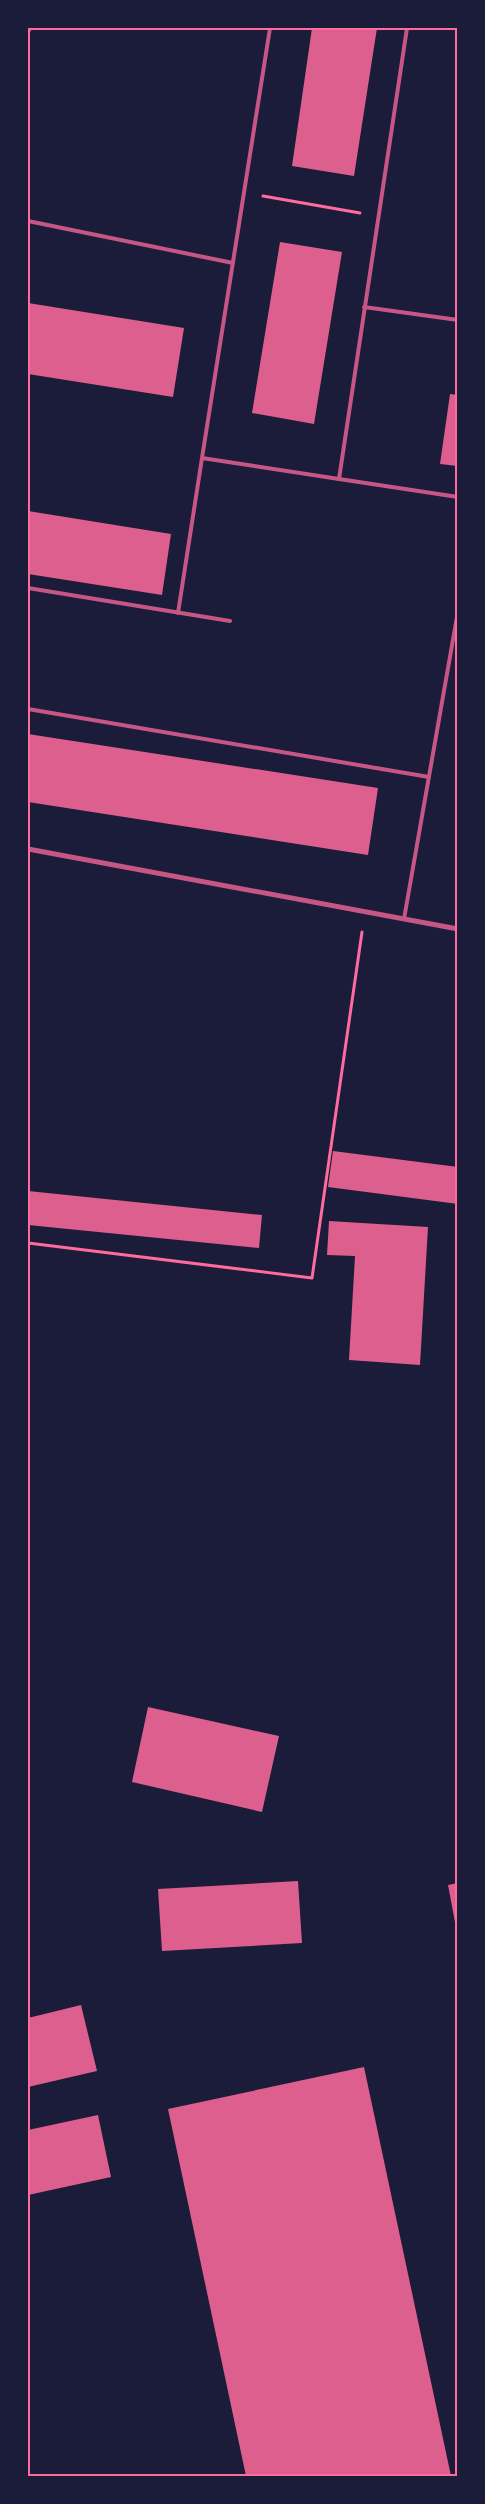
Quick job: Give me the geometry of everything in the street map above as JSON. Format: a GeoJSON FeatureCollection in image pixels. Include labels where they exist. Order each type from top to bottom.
{"type":"FeatureCollection","features":[{"type":"Feature","properties":{"kind":"street"},"geometry":{"type":"LineString","coordinates":[[28,849],[458,929]]}},
{"type":"Feature","properties":{"kind":"lane"},"geometry":{"type":"LineString","coordinates":[[28,32],[30,28]]}},
{"type":"Feature","properties":{"kind":"lane"},"geometry":{"type":"LineString","coordinates":[[178,613],[270,28]]}},
{"type":"Feature","properties":{"kind":"lane"},"geometry":{"type":"LineString","coordinates":[[339,479],[407,28]]}},
{"type":"Feature","properties":{"kind":"lane"},"geometry":{"type":"LineString","coordinates":[[28,221],[233,263]]}},
{"type":"Feature","properties":{"kind":"lane"},"geometry":{"type":"LineString","coordinates":[[364,307],[458,320]]}},
{"type":"Feature","properties":{"kind":"lane"},"geometry":{"type":"LineString","coordinates":[[202,458],[458,497]]}},
{"type":"Feature","properties":{"kind":"lane"},"geometry":{"type":"LineString","coordinates":[[28,588],[230,621]]}},
{"type":"Feature","properties":{"kind":"lane"},"geometry":{"type":"LineString","coordinates":[[404,919],[458,611]]}},
{"type":"Feature","properties":{"kind":"lane"},"geometry":{"type":"LineString","coordinates":[[28,709],[429,777]]}},
{"type":"Feature","properties":{"kind":"path"},"geometry":{"type":"LineString","coordinates":[[244,193],[378,216]]}},
{"type":"Feature","properties":{"kind":"path"},"geometry":{"type":"LineString","coordinates":[[28,1243],[312,1278],[365,911]]}},
{"type":"Feature","properties":{"kind":"building"},"geometry":{"type":"Polygon","coordinates":[[[312,28],[377,28],[354,176],[292,166],[312,28]]]}},
{"type":"Feature","properties":{"kind":"building"},"geometry":{"type":"Polygon","coordinates":[[[280,242],[342,252],[314,424],[252,413],[280,242]]]}},
{"type":"Feature","properties":{"kind":"building"},"geometry":{"type":"Polygon","coordinates":[[[28,303],[184,328],[173,397],[28,374],[28,303]]]}},
{"type":"Feature","properties":{"kind":"building"},"geometry":{"type":"Polygon","coordinates":[[[450,394],[458,395],[458,466],[440,464],[450,394]]]}},
{"type":"Feature","properties":{"kind":"building"},"geometry":{"type":"Polygon","coordinates":[[[28,511],[171,534],[162,595],[28,574],[28,511]]]}},
{"type":"Feature","properties":{"kind":"building"},"geometry":{"type":"Polygon","coordinates":[[[28,734],[378,788],[368,855],[28,802],[28,734]]]}},
{"type":"Feature","properties":{"kind":"building"},"geometry":{"type":"Polygon","coordinates":[[[333,1151],[458,1167],[458,1204],[328,1187],[333,1151]]]}},
{"type":"Feature","properties":{"kind":"building"},"geometry":{"type":"Polygon","coordinates":[[[28,1191],[262,1215],[259,1248],[28,1225],[28,1191]]]}},
{"type":"Feature","properties":{"kind":"building"},"geometry":{"type":"Polygon","coordinates":[[[329,1221],[428,1227],[420,1365],[349,1360],[355,1256],[327,1255],[329,1221]]]}},
{"type":"Feature","properties":{"kind":"building"},"geometry":{"type":"Polygon","coordinates":[[[148,1707],[279,1736],[262,1812],[132,1782],[148,1707]]]}},
{"type":"Feature","properties":{"kind":"building"},"geometry":{"type":"Polygon","coordinates":[[[298,1881],[302,1943],[162,1951],[158,1889],[298,1881]]]}},
{"type":"Feature","properties":{"kind":"building"},"geometry":{"type":"Polygon","coordinates":[[[458,1883],[458,1933],[457,1933],[448,1885],[458,1883]]]}},
{"type":"Feature","properties":{"kind":"building"},"geometry":{"type":"Polygon","coordinates":[[[81,2005],[97,2071],[28,2087],[28,2018],[81,2005]]]}},
{"type":"Feature","properties":{"kind":"building"},"geometry":{"type":"Polygon","coordinates":[[[364,2067],[451,2476],[246,2476],[168,2109],[364,2067]]]}},
{"type":"Feature","properties":{"kind":"building"},"geometry":{"type":"Polygon","coordinates":[[[98,2115],[111,2177],[28,2195],[28,2130],[98,2115]]]}}]}
